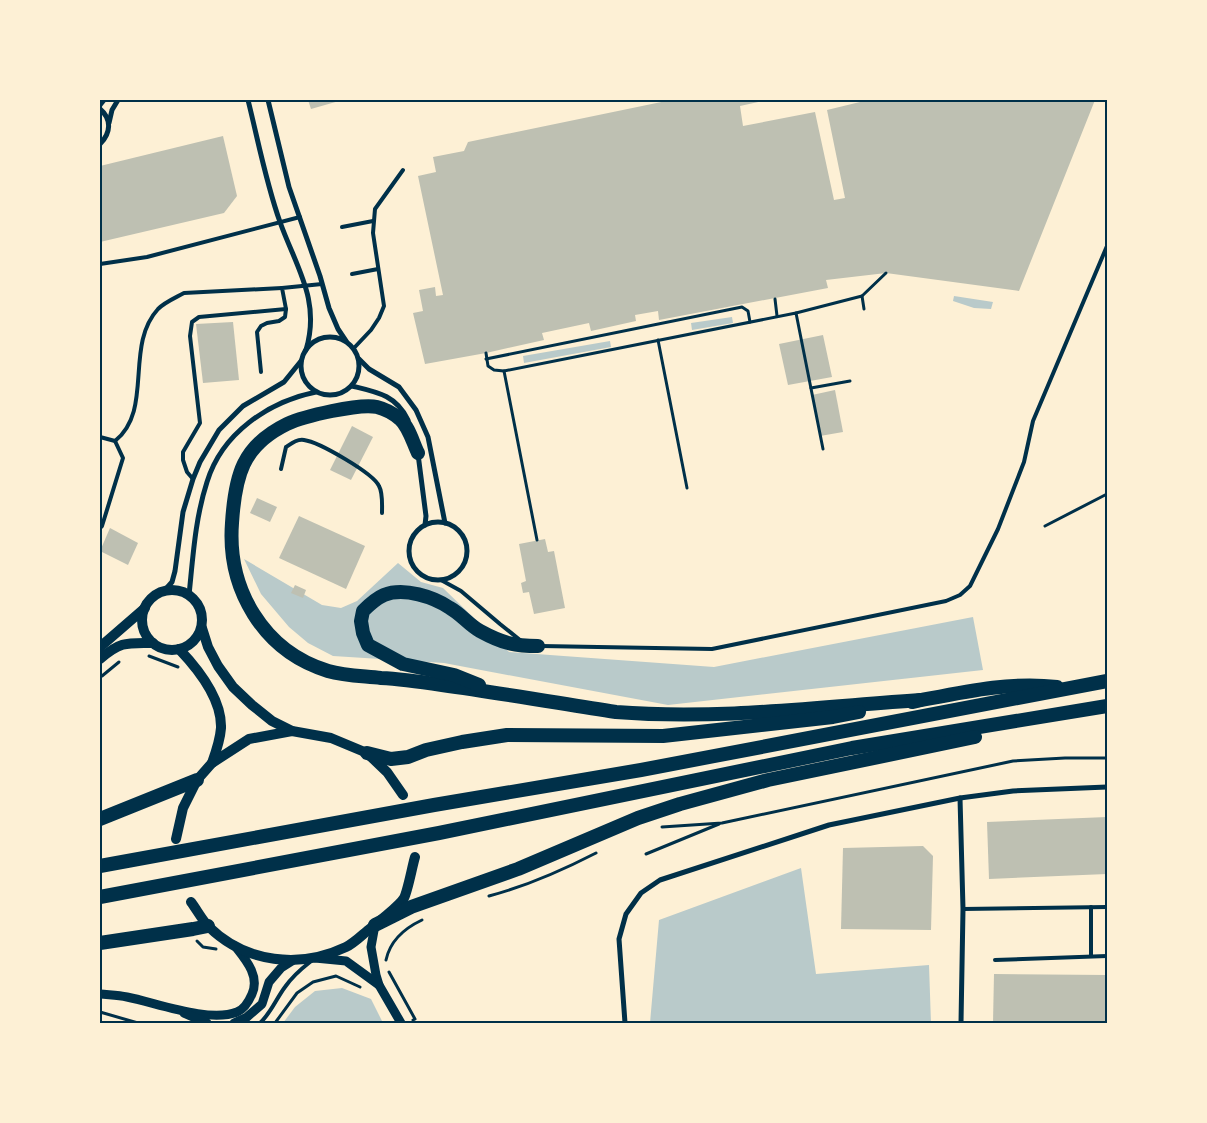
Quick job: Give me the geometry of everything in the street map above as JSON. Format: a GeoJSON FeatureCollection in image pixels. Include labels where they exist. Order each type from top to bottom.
{"type":"FeatureCollection","features":[{"type":"Feature","properties":{"kind":"highway"},"geometry":{"type":"LineString","coordinates":[[418,453],[402,420],[376,407],[349,408],[294,420],[264,436],[244,461],[239,475],[233,510],[230,544],[234,566],[240,588],[262,627],[281,646],[296,657],[330,671],[354,675],[406,680],[616,712],[674,716],[920,700]]}},
{"type":"Feature","properties":{"kind":"highway"},"geometry":{"type":"LineString","coordinates":[[501,694],[454,675],[403,664],[368,645],[361,621],[363,611],[385,594],[402,592],[425,596],[450,607],[478,630],[507,644],[538,646]]}},
{"type":"Feature","properties":{"kind":"highway"},"geometry":{"type":"LineString","coordinates":[[100,866],[434,805],[641,770],[1107,681]]}},
{"type":"Feature","properties":{"kind":"highway"},"geometry":{"type":"LineString","coordinates":[[367,753],[391,760],[462,742],[506,735],[643,736],[687,734],[833,717],[1004,686],[1038,684],[1071,688]]}},
{"type":"Feature","properties":{"kind":"highway"},"geometry":{"type":"LineString","coordinates":[[100,897],[439,833],[852,748],[1107,706]]}},
{"type":"Feature","properties":{"kind":"highway"},"geometry":{"type":"LineString","coordinates":[[375,925],[411,907],[518,869],[638,818],[680,804],[768,780],[970,738],[1042,718]]}},
{"type":"Feature","properties":{"kind":"highway"},"geometry":{"type":"LineString","coordinates":[[100,819],[197,780]]}},
{"type":"Feature","properties":{"kind":"highway"},"geometry":{"type":"LineString","coordinates":[[100,943],[193,930],[208,926]]}},
{"type":"Feature","properties":{"kind":"main road"},"geometry":{"type":"LineString","coordinates":[[100,647],[145,608],[153,598],[164,591],[177,590],[190,595],[198,604],[202,615],[202,628],[208,647],[218,666],[233,687],[252,706],[292,731],[331,738],[367,753],[387,772],[403,795]]}},
{"type":"Feature","properties":{"kind":"main road"},"geometry":{"type":"LineString","coordinates":[[145,608],[142,617],[143,627],[153,643],[161,648],[179,650],[189,645],[202,628]]}},
{"type":"Feature","properties":{"kind":"main road"},"geometry":{"type":"LineString","coordinates":[[100,659],[109,651],[123,644],[153,643]]}},
{"type":"Feature","properties":{"kind":"main road"},"geometry":{"type":"LineString","coordinates":[[179,650],[192,663],[218,705],[221,727],[219,743],[212,763]]}},
{"type":"Feature","properties":{"kind":"main road"},"geometry":{"type":"LineString","coordinates":[[176,839],[183,808],[197,780],[212,763],[249,739],[292,731]]}},
{"type":"Feature","properties":{"kind":"main road"},"geometry":{"type":"LineString","coordinates":[[191,902],[208,926],[234,946],[272,959],[292,961],[315,958],[347,946],[375,925],[404,898],[415,857]]}},
{"type":"Feature","properties":{"kind":"street"},"geometry":{"type":"LineString","coordinates":[[100,104],[104,100]]}},
{"type":"Feature","properties":{"kind":"street"},"geometry":{"type":"LineString","coordinates":[[100,144],[106,137],[112,110],[118,100]]}},
{"type":"Feature","properties":{"kind":"street"},"geometry":{"type":"LineString","coordinates":[[164,591],[172,582],[183,512],[192,479],[200,462],[219,430],[243,406],[284,382],[301,361],[311,333],[310,308],[306,286],[280,222],[248,100]]}},
{"type":"Feature","properties":{"kind":"street"},"geometry":{"type":"LineString","coordinates":[[268,100],[289,187],[329,308],[338,329],[346,341],[354,348],[359,359],[360,369],[352,386],[344,392],[335,395],[325,395],[316,392],[304,379],[301,361]]}},
{"type":"Feature","properties":{"kind":"street"},"geometry":{"type":"LineString","coordinates":[[100,109],[107,117],[109,123]]}},
{"type":"Feature","properties":{"kind":"street"},"geometry":{"type":"LineString","coordinates":[[306,350],[312,343],[320,339],[329,337],[346,341]]}},
{"type":"Feature","properties":{"kind":"street"},"geometry":{"type":"LineString","coordinates":[[359,359],[369,369],[399,387],[416,410],[428,437],[445,523]]}},
{"type":"Feature","properties":{"kind":"street"},"geometry":{"type":"LineString","coordinates":[[352,386],[383,394],[394,401],[405,412],[411,425],[418,453],[426,516],[424,525]]}},
{"type":"Feature","properties":{"kind":"street"},"geometry":{"type":"LineString","coordinates":[[190,595],[198,518],[207,480],[224,449],[239,431],[256,416],[284,402],[316,392]]}},
{"type":"Feature","properties":{"kind":"street"},"geometry":{"type":"LineString","coordinates":[[435,522],[445,523],[454,527],[461,534],[466,547],[465,560],[460,570],[451,576],[441,580],[427,578],[416,570],[409,558],[409,544],[415,532],[424,525],[435,522]]}},
{"type":"Feature","properties":{"kind":"street"},"geometry":{"type":"LineString","coordinates":[[625,1023],[619,939],[626,914],[641,893],[660,880],[829,825],[960,798],[1013,791],[1107,787]]}},
{"type":"Feature","properties":{"kind":"street"},"geometry":{"type":"LineString","coordinates":[[960,798],[963,909],[961,1023]]}},
{"type":"Feature","properties":{"kind":"street"},"geometry":{"type":"LineString","coordinates":[[375,925],[371,947],[379,985],[401,1023]]}},
{"type":"Feature","properties":{"kind":"street"},"geometry":{"type":"LineString","coordinates":[[100,994],[127,997],[177,1010],[220,1015],[238,1011],[248,1003],[254,990],[253,974],[249,964],[234,946]]}},
{"type":"Feature","properties":{"kind":"street"},"geometry":{"type":"LineString","coordinates":[[315,958],[346,961],[379,985]]}},
{"type":"Feature","properties":{"kind":"street"},"geometry":{"type":"LineString","coordinates":[[234,1023],[248,1017],[262,1004],[269,982],[281,968],[292,961]]}},
{"type":"Feature","properties":{"kind":"street"},"geometry":{"type":"LineString","coordinates":[[177,1010],[208,1023]]}},
{"type":"Feature","properties":{"kind":"lane"},"geometry":{"type":"LineString","coordinates":[[354,348],[372,330],[384,306],[373,233],[373,221],[375,209],[403,170]]}},
{"type":"Feature","properties":{"kind":"lane"},"geometry":{"type":"LineString","coordinates":[[100,264],[147,257],[300,218]]}},
{"type":"Feature","properties":{"kind":"lane"},"geometry":{"type":"LineString","coordinates":[[342,227],[373,221]]}},
{"type":"Feature","properties":{"kind":"lane"},"geometry":{"type":"LineString","coordinates":[[441,580],[461,590],[524,643],[538,646],[712,649],[946,601],[960,595],[970,586],[998,529],[1024,462],[1033,421],[1107,246]]}},
{"type":"Feature","properties":{"kind":"lane"},"geometry":{"type":"LineString","coordinates":[[352,274],[378,269]]}},
{"type":"Feature","properties":{"kind":"lane"},"geometry":{"type":"LineString","coordinates":[[114,442],[123,435],[134,412],[142,342],[147,324],[158,309],[171,299],[184,293],[322,284]]}},
{"type":"Feature","properties":{"kind":"lane"},"geometry":{"type":"LineString","coordinates":[[261,372],[257,332],[267,322],[279,321],[285,317],[286,309],[282,288]]}},
{"type":"Feature","properties":{"kind":"lane"},"geometry":{"type":"LineString","coordinates":[[192,479],[187,472],[183,460],[183,452],[200,423],[190,336],[192,322],[199,317],[286,309]]}},
{"type":"Feature","properties":{"kind":"lane"},"geometry":{"type":"LineString","coordinates":[[100,437],[114,442],[123,458],[100,528]]}},
{"type":"Feature","properties":{"kind":"lane"},"geometry":{"type":"LineString","coordinates":[[281,469],[286,447],[302,440],[311,442],[358,467],[374,478],[380,488],[382,513]]}},
{"type":"Feature","properties":{"kind":"lane"},"geometry":{"type":"LineString","coordinates":[[1091,907],[1091,956]]}},
{"type":"Feature","properties":{"kind":"lane"},"geometry":{"type":"LineString","coordinates":[[963,909],[1107,907]]}},
{"type":"Feature","properties":{"kind":"lane"},"geometry":{"type":"LineString","coordinates":[[995,960],[1107,956]]}},
{"type":"Feature","properties":{"kind":"lane"},"geometry":{"type":"LineString","coordinates":[[260,1023],[266,1018],[284,988],[297,972],[315,958]]}},
{"type":"Feature","properties":{"kind":"path"},"geometry":{"type":"LineString","coordinates":[[486,353],[488,366],[494,370],[504,371],[796,313],[862,296],[886,272]]}},
{"type":"Feature","properties":{"kind":"path"},"geometry":{"type":"LineString","coordinates":[[862,296],[864,309]]}},
{"type":"Feature","properties":{"kind":"path"},"geometry":{"type":"LineString","coordinates":[[775,299],[777,316]]}},
{"type":"Feature","properties":{"kind":"path"},"geometry":{"type":"LineString","coordinates":[[486,359],[742,307],[748,311],[750,322]]}},
{"type":"Feature","properties":{"kind":"path"},"geometry":{"type":"LineString","coordinates":[[796,313],[823,449]]}},
{"type":"Feature","properties":{"kind":"path"},"geometry":{"type":"LineString","coordinates":[[658,340],[687,488]]}},
{"type":"Feature","properties":{"kind":"path"},"geometry":{"type":"LineString","coordinates":[[504,371],[537,540]]}},
{"type":"Feature","properties":{"kind":"path"},"geometry":{"type":"LineString","coordinates":[[811,388],[850,381]]}},
{"type":"Feature","properties":{"kind":"path"},"geometry":{"type":"LineString","coordinates":[[1045,526],[1107,494]]}},
{"type":"Feature","properties":{"kind":"path"},"geometry":{"type":"LineString","coordinates":[[660,827],[722,823],[1013,761],[1107,758]]}},
{"type":"Feature","properties":{"kind":"path"},"geometry":{"type":"LineString","coordinates":[[646,854],[722,823]]}},
{"type":"Feature","properties":{"kind":"path"},"geometry":{"type":"LineString","coordinates":[[483,898],[510,891],[553,875],[597,853]]}},
{"type":"Feature","properties":{"kind":"path"},"geometry":{"type":"LineString","coordinates":[[415,1019],[385,965],[388,950],[398,936],[422,920]]}},
{"type":"Feature","properties":{"kind":"path"},"geometry":{"type":"LineString","coordinates":[[275,1023],[297,993],[313,982],[336,976],[362,988]]}},
{"type":"Feature","properties":{"kind":"path"},"geometry":{"type":"LineString","coordinates":[[100,1012],[138,1023]]}},
{"type":"Feature","properties":{"kind":"shaded area"},"geometry":{"type":"Polygon","coordinates":[[[954,296],[993,302],[991,309],[974,308],[953,301],[954,296]]]}},
{"type":"Feature","properties":{"kind":"shaded area"},"geometry":{"type":"Polygon","coordinates":[[[732,317],[733,323],[692,330],[691,323],[732,317]]]}},
{"type":"Feature","properties":{"kind":"shaded area"},"geometry":{"type":"Polygon","coordinates":[[[610,341],[611,347],[524,363],[523,356],[610,341]]]}},
{"type":"Feature","properties":{"kind":"shaded area"},"geometry":{"type":"Polygon","coordinates":[[[244,559],[322,605],[341,608],[357,601],[398,563],[421,582],[443,588],[509,652],[714,667],[973,617],[983,670],[668,705],[444,663],[333,656],[308,643],[289,627],[261,594],[244,559]]]}},
{"type":"Feature","properties":{"kind":"shaded area"},"geometry":{"type":"Polygon","coordinates":[[[801,868],[816,974],[929,965],[931,1023],[650,1023],[659,920],[801,868]]]}},
{"type":"Feature","properties":{"kind":"shaded area"},"geometry":{"type":"Polygon","coordinates":[[[342,988],[371,999],[383,1023],[283,1023],[295,1007],[315,991],[342,988]]]}},
{"type":"Feature","properties":{"kind":"building"},"geometry":{"type":"Polygon","coordinates":[[[308,100],[339,100],[339,101],[311,109],[308,100]]]}},
{"type":"Feature","properties":{"kind":"building"},"geometry":{"type":"Polygon","coordinates":[[[671,100],[768,100],[740,106],[743,126],[815,112],[834,200],[845,198],[827,110],[860,102],[860,100],[1095,100],[1019,291],[886,273],[826,280],[828,288],[659,320],[658,311],[635,315],[636,321],[591,331],[589,323],[542,333],[544,340],[425,364],[413,313],[423,311],[419,290],[435,287],[436,296],[443,295],[418,176],[436,172],[433,157],[464,151],[468,142],[671,100]]]}},
{"type":"Feature","properties":{"kind":"building"},"geometry":{"type":"Polygon","coordinates":[[[223,136],[237,196],[224,213],[100,242],[100,166],[223,136]]]}},
{"type":"Feature","properties":{"kind":"building"},"geometry":{"type":"Polygon","coordinates":[[[233,322],[239,380],[203,383],[196,324],[233,322]]]}},
{"type":"Feature","properties":{"kind":"building"},"geometry":{"type":"Polygon","coordinates":[[[823,335],[832,377],[788,385],[779,344],[823,335]]]}},
{"type":"Feature","properties":{"kind":"building"},"geometry":{"type":"Polygon","coordinates":[[[835,390],[843,432],[820,436],[812,395],[835,390]]]}},
{"type":"Feature","properties":{"kind":"building"},"geometry":{"type":"Polygon","coordinates":[[[352,426],[373,437],[351,480],[330,470],[352,426]]]}},
{"type":"Feature","properties":{"kind":"building"},"geometry":{"type":"Polygon","coordinates":[[[257,498],[277,507],[270,522],[250,513],[257,498]]]}},
{"type":"Feature","properties":{"kind":"building"},"geometry":{"type":"Polygon","coordinates":[[[299,516],[365,546],[346,589],[279,558],[299,516]]]}},
{"type":"Feature","properties":{"kind":"building"},"geometry":{"type":"Polygon","coordinates":[[[110,528],[138,543],[128,565],[100,551],[110,528]]]}},
{"type":"Feature","properties":{"kind":"building"},"geometry":{"type":"Polygon","coordinates":[[[545,539],[548,552],[554,551],[565,608],[534,614],[529,592],[523,593],[521,583],[526,581],[519,544],[545,539]]]}},
{"type":"Feature","properties":{"kind":"building"},"geometry":{"type":"Polygon","coordinates":[[[295,585],[306,590],[303,598],[291,593],[295,585]]]}},
{"type":"Feature","properties":{"kind":"building"},"geometry":{"type":"Polygon","coordinates":[[[1107,817],[1107,874],[989,879],[987,822],[1107,817]]]}},
{"type":"Feature","properties":{"kind":"building"},"geometry":{"type":"Polygon","coordinates":[[[923,846],[933,856],[931,930],[841,929],[843,848],[923,846]]]}},
{"type":"Feature","properties":{"kind":"building"},"geometry":{"type":"Polygon","coordinates":[[[994,974],[1107,975],[1107,1023],[993,1023],[994,974]]]}}]}
